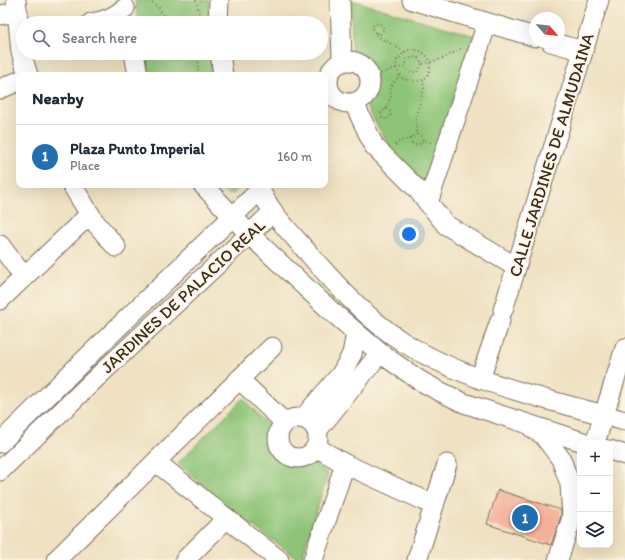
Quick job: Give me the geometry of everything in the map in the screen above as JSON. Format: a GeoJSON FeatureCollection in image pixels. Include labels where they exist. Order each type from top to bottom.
{"type":"FeatureCollection","features":[{"type":"Feature","properties":{"kind":"street"},"geometry":{"type":"LineString","coordinates":[[213,16],[219,0]]}},
{"type":"Feature","properties":{"kind":"street"},"geometry":{"type":"LineString","coordinates":[[340,0],[342,61]]}},
{"type":"Feature","properties":{"kind":"street"},"geometry":{"type":"LineString","coordinates":[[412,0],[529,35]]}},
{"type":"Feature","properties":{"kind":"street","name":"CALLE JARDINES DE ALMUDAINA"},"geometry":{"type":"LineString","coordinates":[[480,378],[501,316],[598,0]]}},
{"type":"Feature","properties":{"kind":"street"},"geometry":{"type":"LineString","coordinates":[[11,9],[16,20]]}},
{"type":"Feature","properties":{"kind":"street"},"geometry":{"type":"LineString","coordinates":[[116,16],[126,10]]}},
{"type":"Feature","properties":{"kind":"street"},"geometry":{"type":"LineString","coordinates":[[428,203],[487,23]]}},
{"type":"Feature","properties":{"kind":"street"},"geometry":{"type":"LineString","coordinates":[[565,46],[583,52]]}},
{"type":"Feature","properties":{"kind":"street"},"geometry":{"type":"LineString","coordinates":[[24,60],[27,72]]}},
{"type":"Feature","properties":{"kind":"street"},"geometry":{"type":"LineString","coordinates":[[135,60],[137,72]]}},
{"type":"Feature","properties":{"kind":"street"},"geometry":{"type":"LineString","coordinates":[[221,60],[223,72]]}},
{"type":"Feature","properties":{"kind":"street"},"geometry":{"type":"LineString","coordinates":[[328,76],[334,67],[342,61],[354,61],[364,66],[370,76],[370,88],[364,98],[354,103],[343,103],[329,98],[328,87]]}},
{"type":"Feature","properties":{"kind":"street"},"geometry":{"type":"LineString","coordinates":[[0,89],[16,82]]}},
{"type":"Feature","properties":{"kind":"street"},"geometry":{"type":"LineString","coordinates":[[354,103],[374,146],[417,189],[446,225],[516,267]]}},
{"type":"Feature","properties":{"kind":"street"},"geometry":{"type":"LineString","coordinates":[[74,188],[90,214],[116,247]]}},
{"type":"Feature","properties":{"kind":"street"},"geometry":{"type":"LineString","coordinates":[[206,188],[250,235],[356,333],[380,353],[419,380],[464,402],[577,440]]}},
{"type":"Feature","properties":{"kind":"street"},"geometry":{"type":"LineString","coordinates":[[259,188],[273,212],[327,274],[370,317],[402,341],[431,358],[499,385],[625,421]]}},
{"type":"Feature","properties":{"kind":"street","name":"JARDINES DE PALACIO REAL"},"geometry":{"type":"LineString","coordinates":[[0,443],[232,217],[259,188]]}},
{"type":"Feature","properties":{"kind":"street","name":"JARDINES DE PALACIO REAL"},"geometry":{"type":"LineString","coordinates":[[0,471],[93,381],[273,212]]}},
{"type":"Feature","properties":{"kind":"street"},"geometry":{"type":"LineString","coordinates":[[0,300],[90,214]]}},
{"type":"Feature","properties":{"kind":"street"},"geometry":{"type":"LineString","coordinates":[[210,238],[228,255]]}},
{"type":"Feature","properties":{"kind":"street"},"geometry":{"type":"LineString","coordinates":[[0,246],[24,277]]}},
{"type":"Feature","properties":{"kind":"street"},"geometry":{"type":"LineString","coordinates":[[356,333],[348,379],[316,439],[310,454],[302,457],[294,457],[286,453],[280,446],[278,438],[280,430],[294,421],[348,379],[380,353]]}},
{"type":"Feature","properties":{"kind":"street"},"geometry":{"type":"LineString","coordinates":[[56,560],[272,347]]}},
{"type":"Feature","properties":{"kind":"street"},"geometry":{"type":"LineString","coordinates":[[596,440],[625,348]]}},
{"type":"Feature","properties":{"kind":"street"},"geometry":{"type":"LineString","coordinates":[[419,380],[431,358]]}},
{"type":"Feature","properties":{"kind":"street","name":"JARDINES DE PALACIO REAL"},"geometry":{"type":"LineString","coordinates":[[80,364],[93,381]]}},
{"type":"Feature","properties":{"kind":"street"},"geometry":{"type":"LineString","coordinates":[[239,379],[294,421],[309,421],[314,426],[316,439],[345,464],[434,505]]}},
{"type":"Feature","properties":{"kind":"street"},"geometry":{"type":"LineString","coordinates":[[519,420],[543,435],[561,459],[570,484],[572,517]]}},
{"type":"Feature","properties":{"kind":"street"},"geometry":{"type":"LineString","coordinates":[[613,451],[625,455]]}},
{"type":"Feature","properties":{"kind":"street"},"geometry":{"type":"LineString","coordinates":[[156,462],[279,560]]}},
{"type":"Feature","properties":{"kind":"street"},"geometry":{"type":"LineString","coordinates":[[313,560],[345,464]]}},
{"type":"Feature","properties":{"kind":"street"},"geometry":{"type":"LineString","coordinates":[[416,560],[447,464]]}},
{"type":"Feature","properties":{"kind":"street"},"geometry":{"type":"LineString","coordinates":[[558,560],[577,501]]}},
{"type":"Feature","properties":{"kind":"street"},"geometry":{"type":"LineString","coordinates":[[185,560],[227,518]]}},
{"type":"Feature","properties":{"kind":"path"},"geometry":{"type":"LineString","coordinates":[[149,0],[159,8],[163,15],[167,16]]}},
{"type":"Feature","properties":{"kind":"path"},"geometry":{"type":"LineString","coordinates":[[185,16],[201,16],[196,0]]}},
{"type":"Feature","properties":{"kind":"path"},"geometry":{"type":"LineString","coordinates":[[376,33],[380,34],[384,29],[379,23],[372,27],[377,36],[405,52]]}},
{"type":"Feature","properties":{"kind":"path"},"geometry":{"type":"LineString","coordinates":[[422,64],[444,58],[464,47]]}},
{"type":"Feature","properties":{"kind":"path"},"geometry":{"type":"LineString","coordinates":[[416,134],[416,116],[424,89],[423,80],[431,70],[430,62],[428,57],[422,51],[414,50],[405,52],[398,60],[396,68],[400,75],[403,79],[411,81],[423,80]]}},
{"type":"Feature","properties":{"kind":"path"},"geometry":{"type":"LineString","coordinates":[[405,67],[407,59],[415,56],[422,64]]}},
{"type":"Feature","properties":{"kind":"path"},"geometry":{"type":"LineString","coordinates":[[197,72],[198,60]]}},
{"type":"Feature","properties":{"kind":"path"},"geometry":{"type":"LineString","coordinates":[[405,67],[411,73],[415,73],[419,71],[422,64]]}},
{"type":"Feature","properties":{"kind":"path"},"geometry":{"type":"LineString","coordinates":[[377,75],[396,68],[405,67]]}},
{"type":"Feature","properties":{"kind":"path"},"geometry":{"type":"LineString","coordinates":[[386,109],[390,111],[391,116],[387,119],[382,118],[381,113],[386,109],[391,96],[390,90],[392,85],[400,75]]}},
{"type":"Feature","properties":{"kind":"path"},"geometry":{"type":"LineString","coordinates":[[392,148],[400,141],[410,139],[416,134]]}},
{"type":"Feature","properties":{"kind":"path"},"geometry":{"type":"LineString","coordinates":[[416,134],[421,136],[423,140],[434,143]]}},
{"type":"Feature","properties":{"kind":"path"},"geometry":{"type":"LineString","coordinates":[[410,139],[412,143],[416,145],[422,143],[423,140]]}},
{"type":"Feature","properties":{"kind":"green space"},"geometry":{"type":"Polygon","coordinates":[[[135,0],[209,0],[209,16],[137,16],[135,0]]]}},
{"type":"Feature","properties":{"kind":"green space"},"geometry":{"type":"Polygon","coordinates":[[[351,0],[475,36],[427,189],[391,148],[365,102],[373,92],[375,79],[371,69],[352,55],[351,0]]]}},
{"type":"Feature","properties":{"kind":"green space"},"geometry":{"type":"Polygon","coordinates":[[[145,60],[211,60],[212,72],[149,72],[145,60]]]}},
{"type":"Feature","properties":{"kind":"green space"},"geometry":{"type":"Polygon","coordinates":[[[219,188],[239,188],[235,192],[229,194],[223,192],[219,188]]]}},
{"type":"Feature","properties":{"kind":"green space"},"geometry":{"type":"Polygon","coordinates":[[[243,398],[273,431],[273,441],[278,455],[290,463],[306,465],[315,464],[328,474],[301,560],[227,507],[178,463],[243,398]]]}},
{"type":"Feature","properties":{"kind":"building"},"geometry":{"type":"Polygon","coordinates":[[[498,490],[561,510],[561,516],[551,545],[487,524],[498,490]]]}},
{"type":"Feature","properties":{"kind":"place","name":"Plaza Punto Imperial"},"geometry":{"type":"Point","coordinates":[525,518]}}]}
